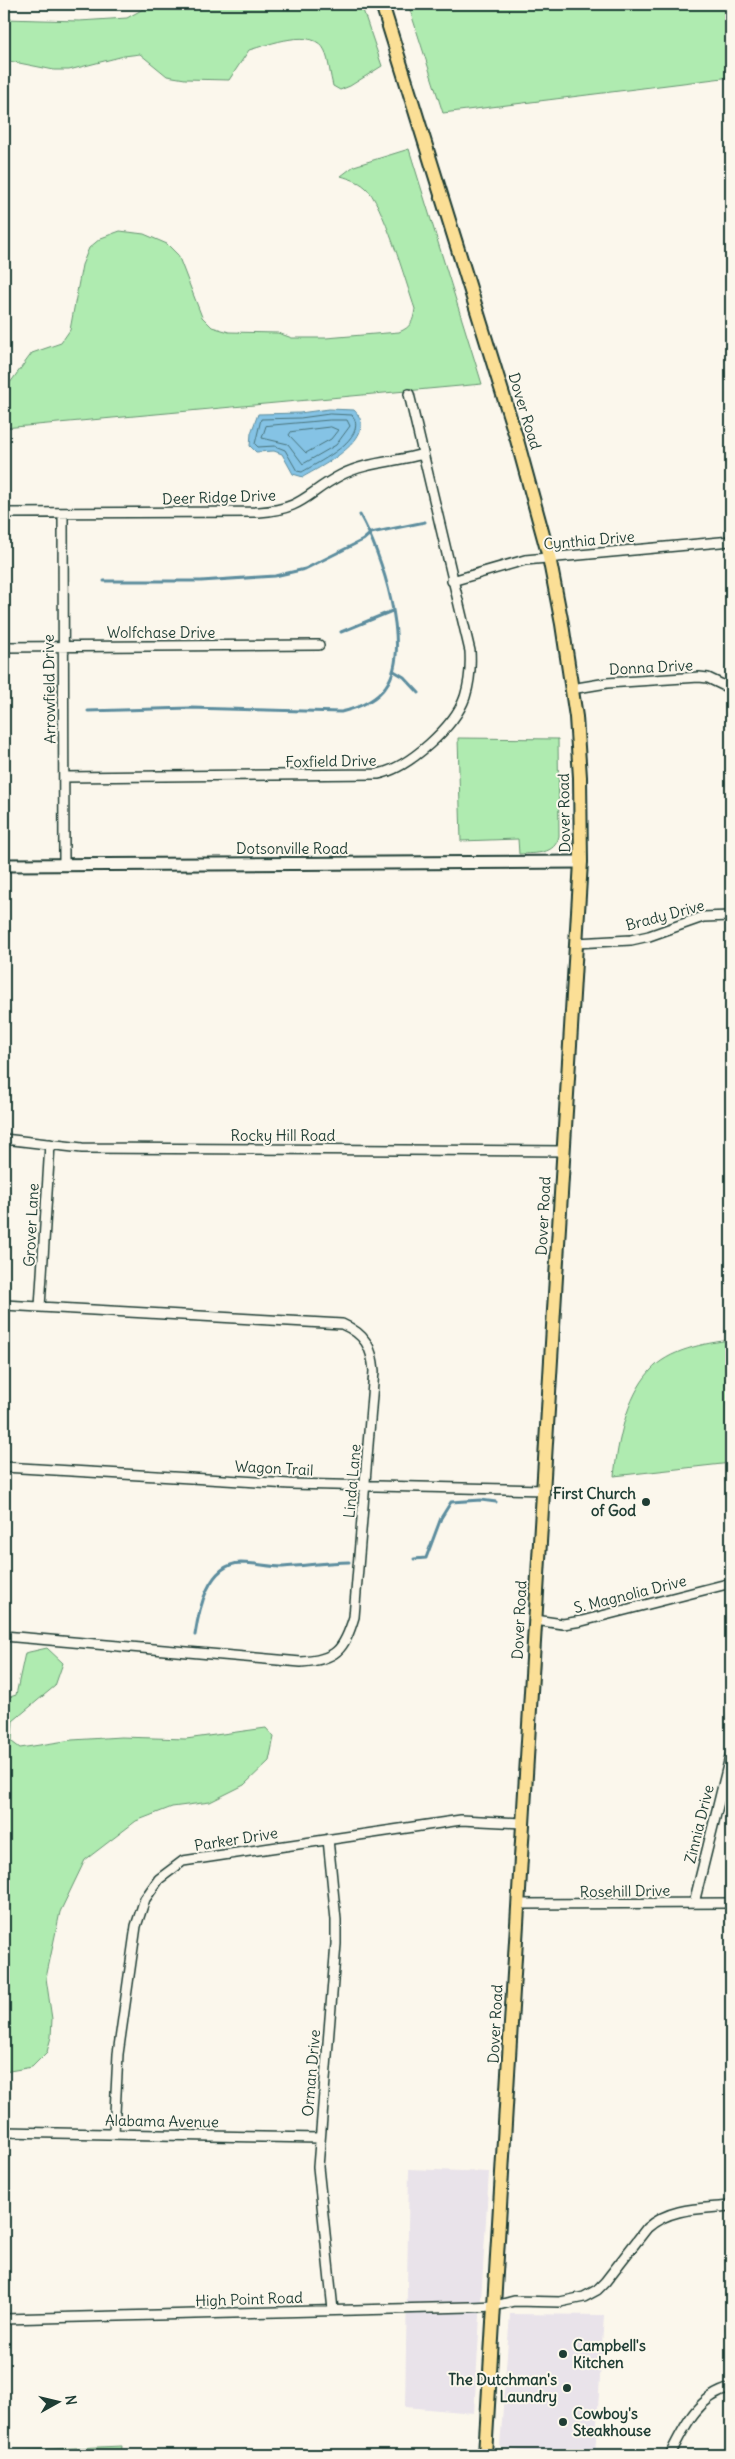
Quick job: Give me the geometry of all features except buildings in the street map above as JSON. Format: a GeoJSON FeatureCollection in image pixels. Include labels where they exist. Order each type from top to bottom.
{"type":"FeatureCollection","features":[{"type":"Feature","properties":{"kind":"main road","name":"Dover Road"},"geometry":{"type":"LineString","coordinates":[[382,4],[517,440],[549,557],[571,688],[580,777],[581,862],[485,2455]]}},
{"type":"Feature","properties":{"kind":"main road","name":"Dotsonville Road"},"geometry":{"type":"LineString","coordinates":[[4,865],[581,862]]}},
{"type":"Feature","properties":{"kind":"street","name":"Foxfield Drive"},"geometry":{"type":"LineString","coordinates":[[64,777],[372,775],[388,773],[399,768],[417,755],[452,719],[460,709],[467,689],[471,667],[470,651],[409,394]]}},
{"type":"Feature","properties":{"kind":"street","name":"Deer Ridge Drive"},"geometry":{"type":"LineString","coordinates":[[4,513],[259,512],[281,510],[301,502],[341,474],[366,466],[423,454]]}},
{"type":"Feature","properties":{"kind":"street","name":"Arrowfield Drive"},"geometry":{"type":"LineString","coordinates":[[63,513],[64,865]]}},
{"type":"Feature","properties":{"kind":"street","name":"Cynthia Drive"},"geometry":{"type":"LineString","coordinates":[[452,581],[525,560],[731,541]]}},
{"type":"Feature","properties":{"kind":"street","name":"Wolfchase Drive"},"geometry":{"type":"LineString","coordinates":[[4,647],[319,645]]}},
{"type":"Feature","properties":{"kind":"street","name":"Donna Drive"},"geometry":{"type":"LineString","coordinates":[[571,688],[607,683],[698,677],[708,678],[731,689]]}},
{"type":"Feature","properties":{"kind":"street","name":"Brady Drive"},"geometry":{"type":"LineString","coordinates":[[576,942],[631,940],[655,934],[692,920],[731,916]]}},
{"type":"Feature","properties":{"kind":"street","name":"Rocky Hill Road"},"geometry":{"type":"LineString","coordinates":[[4,1139],[82,1148],[564,1151]]}},
{"type":"Feature","properties":{"kind":"street","name":"Grover Lane"},"geometry":{"type":"LineString","coordinates":[[40,1307],[50,1144]]}},
{"type":"Feature","properties":{"kind":"street","name":"Linda Lane"},"geometry":{"type":"LineString","coordinates":[[4,1305],[322,1321],[342,1324],[352,1328],[367,1342],[373,1364],[366,1485],[354,1617],[340,1650],[328,1658],[294,1662],[4,1636]]}},
{"type":"Feature","properties":{"kind":"street","name":"Wagon Trail"},"geometry":{"type":"LineString","coordinates":[[4,1467],[290,1484],[543,1490]]}},
{"type":"Feature","properties":{"kind":"street","name":"S. Magnolia Drive"},"geometry":{"type":"LineString","coordinates":[[535,1620],[563,1624],[582,1621],[731,1583]]}},
{"type":"Feature","properties":{"kind":"street","name":"Zinnia Drive"},"geometry":{"type":"LineString","coordinates":[[694,1903],[731,1753]]}},
{"type":"Feature","properties":{"kind":"street","name":"Parker Drive"},"geometry":{"type":"LineString","coordinates":[[114,2133],[118,2054],[136,1926],[145,1899],[159,1879],[183,1862],[328,1839],[461,1820],[523,1822]]}},
{"type":"Feature","properties":{"kind":"street","name":"Orman Drive"},"geometry":{"type":"LineString","coordinates":[[328,1839],[336,1920],[336,1944],[318,2167],[333,2310]]}},
{"type":"Feature","properties":{"kind":"street","name":"Rosehill Drive"},"geometry":{"type":"LineString","coordinates":[[518,1904],[731,1903]]}},
{"type":"Feature","properties":{"kind":"street","name":"Alabama Avenue"},"geometry":{"type":"LineString","coordinates":[[4,2132],[319,2138]]}},
{"type":"Feature","properties":{"kind":"street","name":"High Point Road"},"geometry":{"type":"LineString","coordinates":[[4,2319],[495,2306],[514,2301],[560,2302],[584,2298],[597,2290],[647,2228],[656,2220],[680,2211],[731,2206]]}},
{"type":"Feature","properties":{"kind":"street"},"geometry":{"type":"LineString","coordinates":[[670,2455],[699,2407],[707,2399],[731,2388]]}},
{"type":"Feature","properties":{"kind":"shaded area"},"geometry":{"type":"Polygon","coordinates":[[[409,2169],[489,2172],[474,2413],[405,2407],[409,2169]]]}},
{"type":"Feature","properties":{"kind":"shaded area"},"geometry":{"type":"Polygon","coordinates":[[[510,2314],[604,2315],[595,2455],[541,2455],[500,2447],[510,2314]]]}},
{"type":"Feature","properties":{"kind":"green space"},"geometry":{"type":"Polygon","coordinates":[[[147,4],[361,4],[382,66],[340,90],[333,86],[325,51],[319,44],[301,38],[249,50],[229,80],[185,79],[167,76],[140,54],[124,56],[69,70],[54,70],[4,60],[4,19],[79,21],[127,18],[145,8],[147,4]]]}},
{"type":"Feature","properties":{"kind":"green space"},"geometry":{"type":"Polygon","coordinates":[[[408,4],[731,4],[731,77],[443,113],[408,4]]]}},
{"type":"Feature","properties":{"kind":"green space"},"geometry":{"type":"Polygon","coordinates":[[[409,149],[482,384],[4,428],[4,391],[32,353],[61,343],[70,330],[82,265],[89,248],[101,238],[120,231],[144,234],[167,244],[178,255],[202,317],[212,327],[229,332],[278,333],[292,338],[326,338],[399,332],[409,326],[415,309],[379,209],[372,195],[365,187],[341,176],[354,166],[409,149]]]}},
{"type":"Feature","properties":{"kind":"green space"},"geometry":{"type":"Polygon","coordinates":[[[458,738],[558,739],[559,836],[553,847],[544,852],[519,854],[518,839],[461,841],[458,738]]]}},
{"type":"Feature","properties":{"kind":"green space"},"geometry":{"type":"Polygon","coordinates":[[[731,1340],[731,1463],[614,1476],[624,1421],[635,1394],[650,1371],[677,1353],[710,1343],[731,1340]]]}},
{"type":"Feature","properties":{"kind":"green space"},"geometry":{"type":"Polygon","coordinates":[[[47,1648],[63,1663],[55,1686],[13,1721],[12,1742],[20,1748],[72,1740],[121,1737],[186,1739],[266,1728],[274,1737],[269,1761],[244,1785],[210,1802],[172,1807],[136,1821],[85,1860],[60,1912],[46,1978],[52,2019],[51,2037],[47,2052],[32,2067],[4,2072],[4,1699],[16,1695],[25,1653],[47,1648]]]}},
{"type":"Feature","properties":{"kind":"green space"},"geometry":{"type":"Polygon","coordinates":[[[122,2446],[121,2455],[4,2455],[4,2451],[122,2446]]]}},
{"type":"Feature","properties":{"kind":"water"},"geometry":{"type":"Polygon","coordinates":[[[329,409],[354,410],[361,420],[360,430],[355,440],[345,450],[334,459],[303,477],[293,474],[282,454],[274,451],[256,452],[250,446],[251,433],[258,414],[300,413],[329,409]]]}},
{"type":"Feature","properties":{"kind":"waterway"},"geometry":{"type":"LineString","coordinates":[[88,711],[190,708],[341,712],[372,700],[386,686],[393,669],[396,648],[395,625],[385,575],[360,515]]}},
{"type":"Feature","properties":{"kind":"waterway"},"geometry":{"type":"LineString","coordinates":[[104,581],[201,581],[275,576],[305,569],[363,540],[371,533],[425,522]]}},
{"type":"Feature","properties":{"kind":"waterway"},"geometry":{"type":"LineString","coordinates":[[341,632],[392,611]]}},
{"type":"Feature","properties":{"kind":"waterway"},"geometry":{"type":"LineString","coordinates":[[394,671],[404,677],[419,693]]}},
{"type":"Feature","properties":{"kind":"waterway"},"geometry":{"type":"LineString","coordinates":[[414,1559],[426,1558],[441,1518],[451,1502],[481,1500],[496,1502]]}},
{"type":"Feature","properties":{"kind":"waterway"},"geometry":{"type":"LineString","coordinates":[[195,1635],[199,1613],[207,1590],[220,1571],[230,1565],[241,1563],[283,1567],[349,1562]]}},
{"type":"Feature","properties":{"kind":"place","name":"First Church of God"},"geometry":{"type":"Point","coordinates":[646,1502]}},
{"type":"Feature","properties":{"kind":"place","name":"Campbell's Kitchen"},"geometry":{"type":"Point","coordinates":[563,2354]}},
{"type":"Feature","properties":{"kind":"place","name":"The Dutchman's Laundry"},"geometry":{"type":"Point","coordinates":[567,2388]}},
{"type":"Feature","properties":{"kind":"place","name":"Cowboy's Steakhouse"},"geometry":{"type":"Point","coordinates":[563,2422]}}]}
